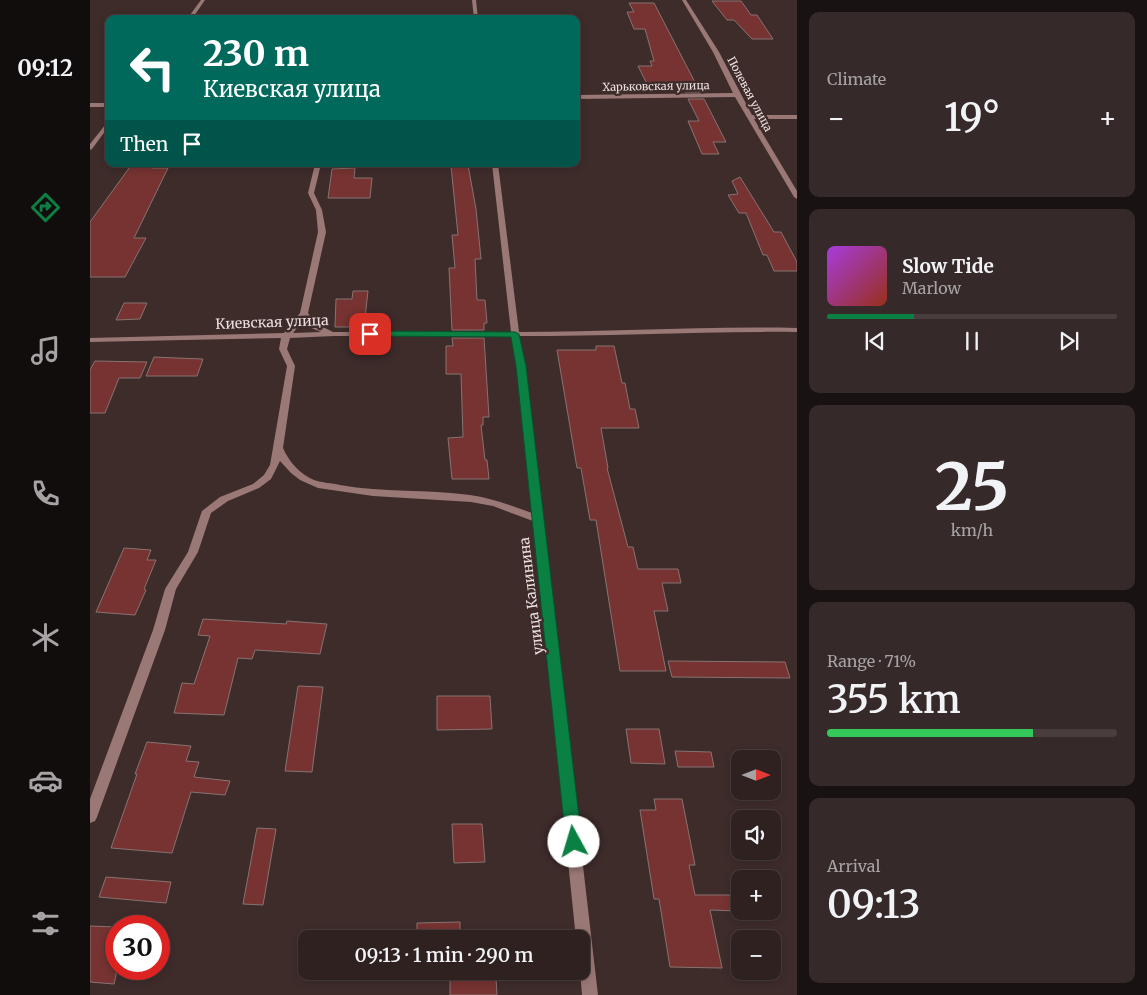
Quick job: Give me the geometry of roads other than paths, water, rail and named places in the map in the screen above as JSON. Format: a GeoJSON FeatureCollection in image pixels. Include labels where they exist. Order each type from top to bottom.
{"type":"FeatureCollection","features":[{"type":"Feature","properties":{"kind":"street"},"geometry":{"type":"LineString","coordinates":[[192,15],[203,0]]}},
{"type":"Feature","properties":{"kind":"street"},"geometry":{"type":"LineString","coordinates":[[474,0],[476,15]]}},
{"type":"Feature","properties":{"kind":"street","name":"Полевая улица"},"geometry":{"type":"LineString","coordinates":[[684,0],[716,52],[737,95],[797,197]]}},
{"type":"Feature","properties":{"kind":"street","name":"Харьковская улица"},"geometry":{"type":"LineString","coordinates":[[580,97],[737,95]]}},
{"type":"Feature","properties":{"kind":"street"},"geometry":{"type":"LineString","coordinates":[[90,105],[105,105]]}},
{"type":"Feature","properties":{"kind":"street"},"geometry":{"type":"LineString","coordinates":[[750,117],[797,117]]}},
{"type":"Feature","properties":{"kind":"street"},"geometry":{"type":"LineString","coordinates":[[90,148],[105,127]]}},
{"type":"Feature","properties":{"kind":"street"},"geometry":{"type":"LineString","coordinates":[[90,817],[159,630],[170,589],[193,552],[207,512],[224,498],[256,486],[268,477],[275,465],[291,366],[283,349],[286,336],[304,313],[322,232],[319,210],[312,193],[317,167]]}},
{"type":"Feature","properties":{"kind":"street","name":"улица Калинина"},"geometry":{"type":"LineString","coordinates":[[495,167],[515,334],[521,366],[590,995]]}},
{"type":"Feature","properties":{"kind":"street"},"geometry":{"type":"LineString","coordinates":[[304,313],[312,325],[334,334]]}},
{"type":"Feature","properties":{"kind":"street","name":"Киевская улица"},"geometry":{"type":"LineString","coordinates":[[90,340],[334,334],[515,334],[797,330]]}},
{"type":"Feature","properties":{"kind":"street"},"geometry":{"type":"LineString","coordinates":[[278,448],[292,470],[310,482],[375,494],[465,498],[491,502],[537,520]]}}]}
